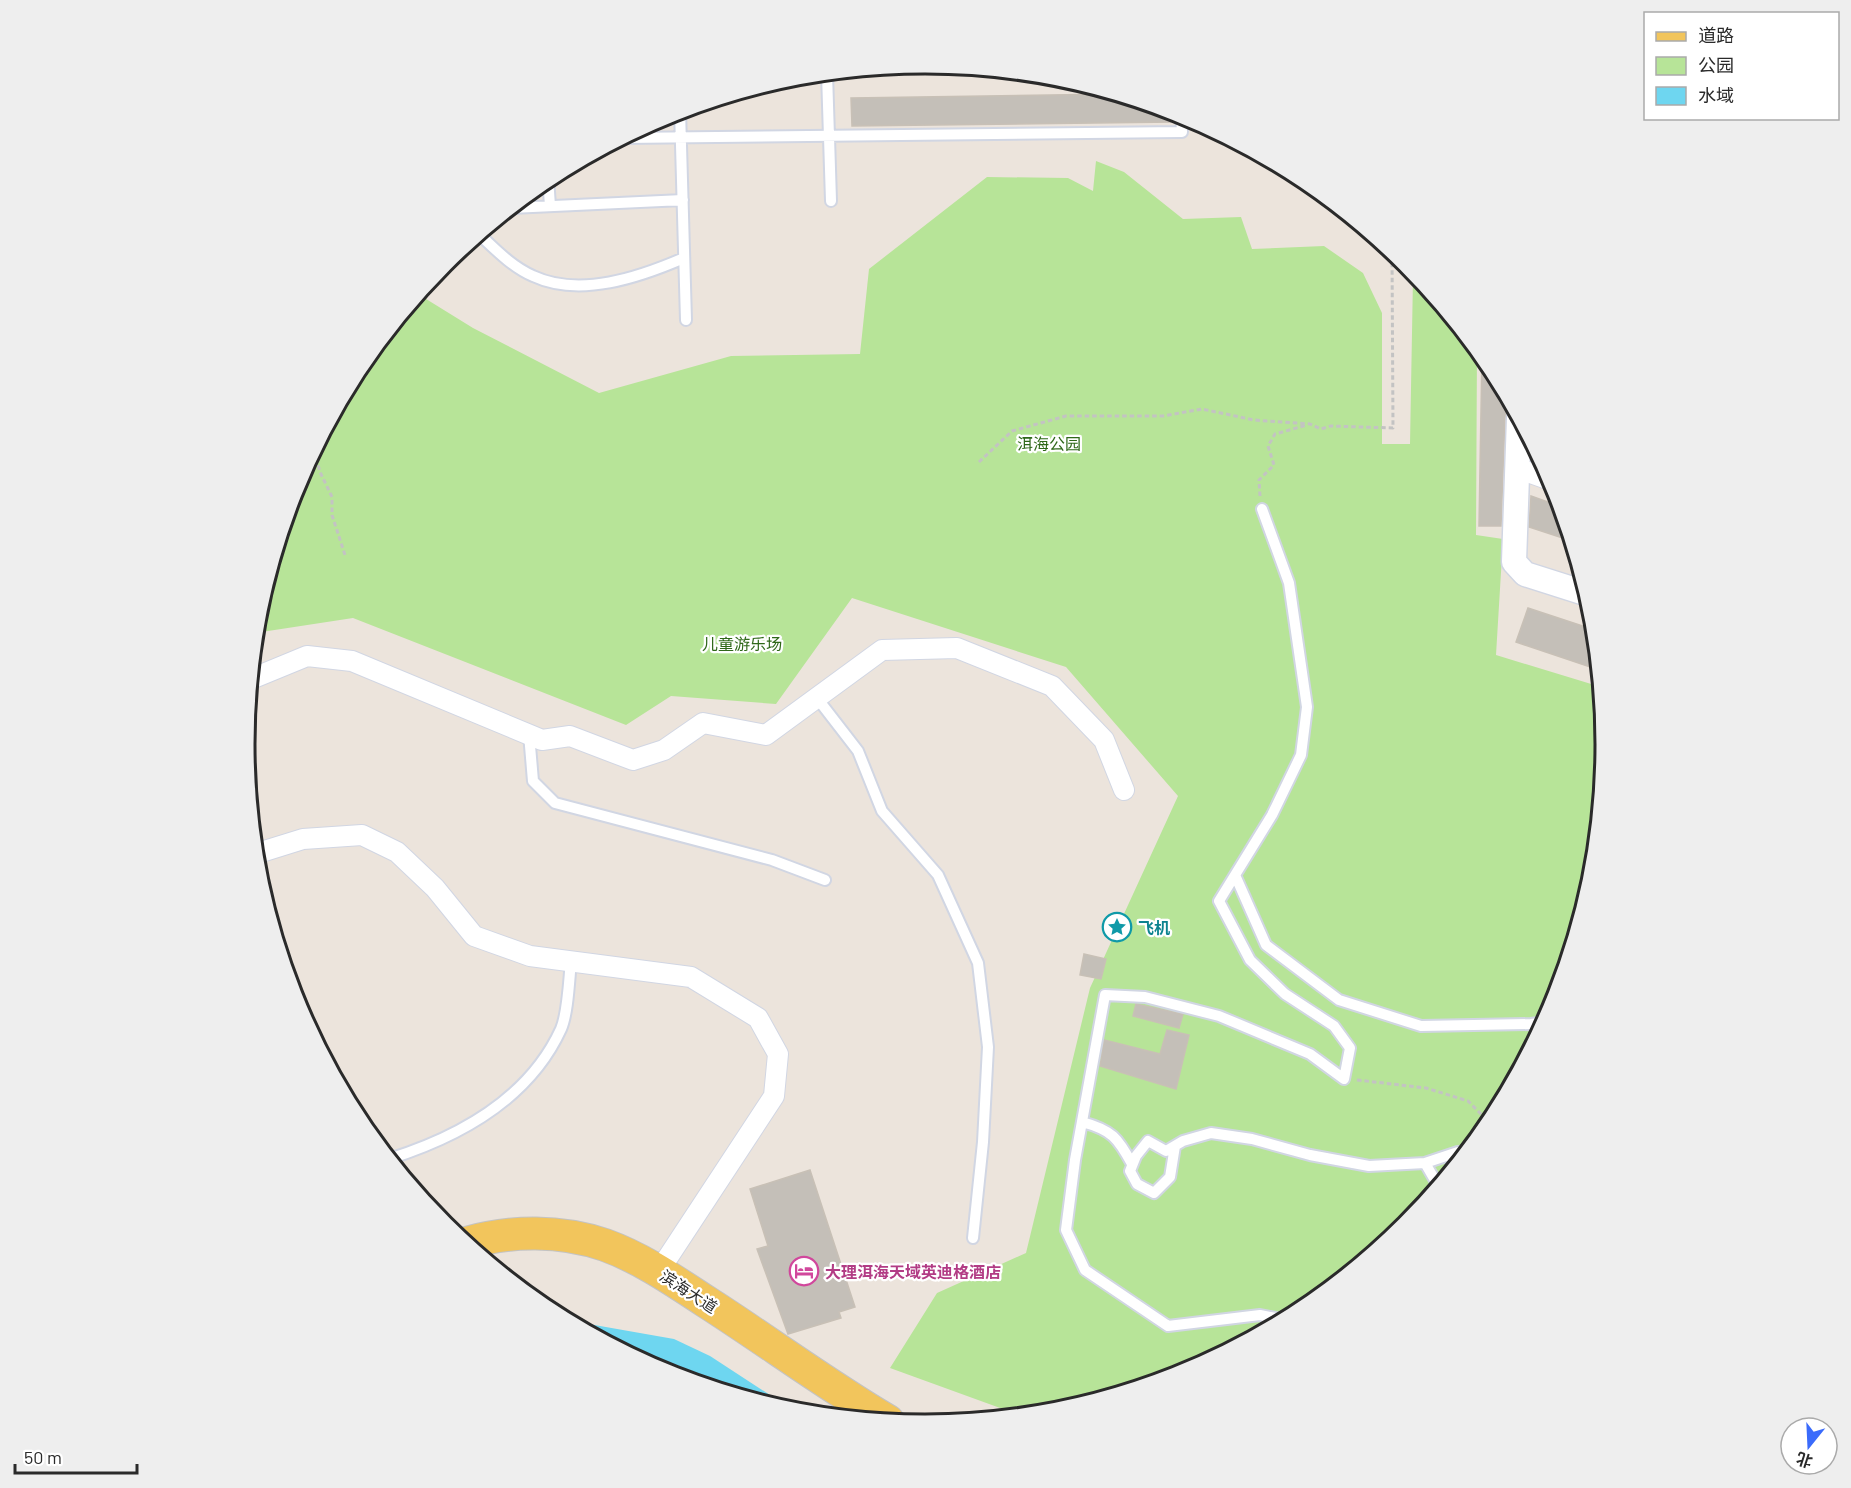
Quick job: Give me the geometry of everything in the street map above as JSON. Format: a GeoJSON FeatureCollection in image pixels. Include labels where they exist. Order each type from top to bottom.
{"type":"FeatureCollection","features":[{"type":"Feature","properties":{"kind":"main road","name":"滨海大道"},"geometry":{"type":"LineString","coordinates":[[477,1242],[519,1234],[562,1235],[606,1246],[659,1271],[873,1412]]}},
{"type":"Feature","properties":{"kind":"street"},"geometry":{"type":"LineString","coordinates":[[1519,433],[1514,562],[1525,574],[1578,591]]}},
{"type":"Feature","properties":{"kind":"street"},"geometry":{"type":"LineString","coordinates":[[1517,468],[1540,476]]}},
{"type":"Feature","properties":{"kind":"street"},"geometry":{"type":"LineString","coordinates":[[259,676],[307,656],[352,661],[542,740],[570,736],[633,760],[664,750],[703,723],[766,735],[882,651],[957,648],[1052,686],[1104,740],[1124,790]]}},
{"type":"Feature","properties":{"kind":"street"},"geometry":{"type":"LineString","coordinates":[[264,851],[303,839],[362,835],[397,852],[435,888],[474,936],[530,956],[692,977],[758,1018],[778,1054],[774,1096],[659,1271]]}},
{"type":"Feature","properties":{"kind":"lane"},"geometry":{"type":"LineString","coordinates":[[827,81],[831,201]]}},
{"type":"Feature","properties":{"kind":"lane"},"geometry":{"type":"LineString","coordinates":[[680,121],[686,320]]}},
{"type":"Feature","properties":{"kind":"lane"},"geometry":{"type":"LineString","coordinates":[[641,138],[1182,132],[1182,125]]}},
{"type":"Feature","properties":{"kind":"lane"},"geometry":{"type":"LineString","coordinates":[[549,189],[550,206]]}},
{"type":"Feature","properties":{"kind":"lane"},"geometry":{"type":"LineString","coordinates":[[523,207],[683,200]]}},
{"type":"Feature","properties":{"kind":"lane"},"geometry":{"type":"LineString","coordinates":[[485,239],[520,269],[533,277],[554,282],[578,284],[610,282],[648,272],[684,258]]}},
{"type":"Feature","properties":{"kind":"lane"},"geometry":{"type":"LineString","coordinates":[[1262,509],[1289,583],[1307,707],[1301,755],[1272,814],[1219,901],[1250,960],[1285,994],[1334,1026],[1350,1048],[1344,1079],[1310,1054],[1219,1016],[1145,997],[1105,995],[1082,1122],[1066,1230],[1085,1270],[1168,1326],[1260,1316],[1272,1318]]}},
{"type":"Feature","properties":{"kind":"lane"},"geometry":{"type":"LineString","coordinates":[[817,698],[858,751],[882,811],[938,875],[978,963],[988,1047],[983,1142],[973,1238]]}},
{"type":"Feature","properties":{"kind":"lane"},"geometry":{"type":"LineString","coordinates":[[528,734],[533,782],[555,803],[772,860],[825,880]]}},
{"type":"Feature","properties":{"kind":"lane"},"geometry":{"type":"LineString","coordinates":[[1235,875],[1266,945],[1339,1000],[1421,1026],[1535,1023]]}},
{"type":"Feature","properties":{"kind":"lane"},"geometry":{"type":"LineString","coordinates":[[397,1156],[423,1148],[482,1119],[534,1076],[562,1028],[571,961]]}},
{"type":"Feature","properties":{"kind":"lane"},"geometry":{"type":"LineString","coordinates":[[1082,1122],[1103,1127],[1120,1141],[1132,1164]]}},
{"type":"Feature","properties":{"kind":"lane"},"geometry":{"type":"LineString","coordinates":[[1174,1146],[1170,1177],[1154,1193],[1137,1184],[1130,1171],[1136,1156],[1149,1141],[1166,1150],[1174,1146],[1211,1133],[1252,1138],[1310,1155],[1369,1166],[1425,1163],[1457,1152]]}},
{"type":"Feature","properties":{"kind":"lane"},"geometry":{"type":"LineString","coordinates":[[1425,1163],[1435,1180]]}},
{"type":"Feature","properties":{"kind":"path"},"geometry":{"type":"LineString","coordinates":[[979,462],[1012,431],[1066,416],[1163,416],[1202,409],[1254,420],[1310,424],[1321,429],[1331,426],[1393,428],[1392,263]]}},
{"type":"Feature","properties":{"kind":"path"},"geometry":{"type":"LineString","coordinates":[[1262,509],[1259,480],[1274,465],[1268,446],[1275,434],[1310,424]]}},
{"type":"Feature","properties":{"kind":"path"},"geometry":{"type":"LineString","coordinates":[[317,462],[332,497],[332,515],[345,555]]}},
{"type":"Feature","properties":{"kind":"path"},"geometry":{"type":"LineString","coordinates":[[1344,1079],[1426,1088],[1467,1101],[1483,1117]]}},
{"type":"Feature","properties":{"kind":"green space","name":"洱海公园"},"geometry":{"type":"Polygon","coordinates":[[[1096,161],[1124,172],[1183,219],[1241,217],[1252,249],[1324,246],[1363,273],[1382,313],[1382,444],[1410,444],[1413,284],[1430,302],[1477,363],[1476,535],[1503,539],[1496,655],[1593,685],[1595,788],[1583,875],[1573,918],[1545,1001],[1527,1041],[1483,1117],[1430,1186],[1400,1218],[1334,1276],[1298,1302],[1222,1345],[1141,1379],[1099,1392],[1056,1402],[1005,1410],[890,1368],[937,1293],[1026,1253],[1090,988],[1178,796],[1066,667],[852,598],[776,704],[671,696],[626,725],[353,618],[265,631],[278,570],[291,528],[324,447],[368,371],[425,298],[473,328],[599,393],[731,356],[860,354],[869,269],[987,177],[1068,178],[1093,191],[1096,161]]]}},
{"type":"Feature","properties":{"kind":"water"},"geometry":{"type":"Polygon","coordinates":[[[588,1324],[674,1339],[710,1356],[773,1397],[710,1379],[669,1363],[588,1324]]]}},
{"type":"Feature","properties":{"kind":"building"},"geometry":{"type":"Polygon","coordinates":[[[1092,94],[1174,122],[852,126],[851,98],[1092,94]]]}},
{"type":"Feature","properties":{"kind":"building"},"geometry":{"type":"Polygon","coordinates":[[[1482,369],[1507,411],[1501,526],[1479,526],[1482,369]]]}},
{"type":"Feature","properties":{"kind":"building"},"geometry":{"type":"Polygon","coordinates":[[[1531,496],[1551,503],[1563,538],[1529,527],[1531,496]]]}},
{"type":"Feature","properties":{"kind":"building"},"geometry":{"type":"Polygon","coordinates":[[[1528,608],[1585,627],[1591,667],[1516,642],[1528,608]]]}},
{"type":"Feature","properties":{"kind":"building"},"geometry":{"type":"Polygon","coordinates":[[[1084,954],[1106,959],[1101,979],[1080,975],[1084,954]]]}},
{"type":"Feature","properties":{"kind":"building"},"geometry":{"type":"Polygon","coordinates":[[[1136,1004],[1183,1014],[1179,1028],[1133,1016],[1136,1004]]]}},
{"type":"Feature","properties":{"kind":"building"},"geometry":{"type":"Polygon","coordinates":[[[1167,1030],[1189,1035],[1176,1089],[1100,1066],[1104,1040],[1160,1054],[1167,1030]]]}},
{"type":"Feature","properties":{"kind":"building","name":"大理洱海天域英迪格酒店"},"geometry":{"type":"Polygon","coordinates":[[[810,1170],[855,1307],[839,1312],[841,1318],[788,1334],[757,1249],[768,1246],[750,1189],[810,1170]]]}},
{"type":"Feature","properties":{"kind":"place","name":"飞机"},"geometry":{"type":"Point","coordinates":[1117,927]}},
{"type":"Feature","properties":{"kind":"place","name":"大理洱海天域英迪格酒店"},"geometry":{"type":"Point","coordinates":[804,1271]}},
{"type":"Feature","properties":{"kind":"park label","name":"儿童游乐场"},"geometry":{"type":"Point","coordinates":[742,643]}}]}
